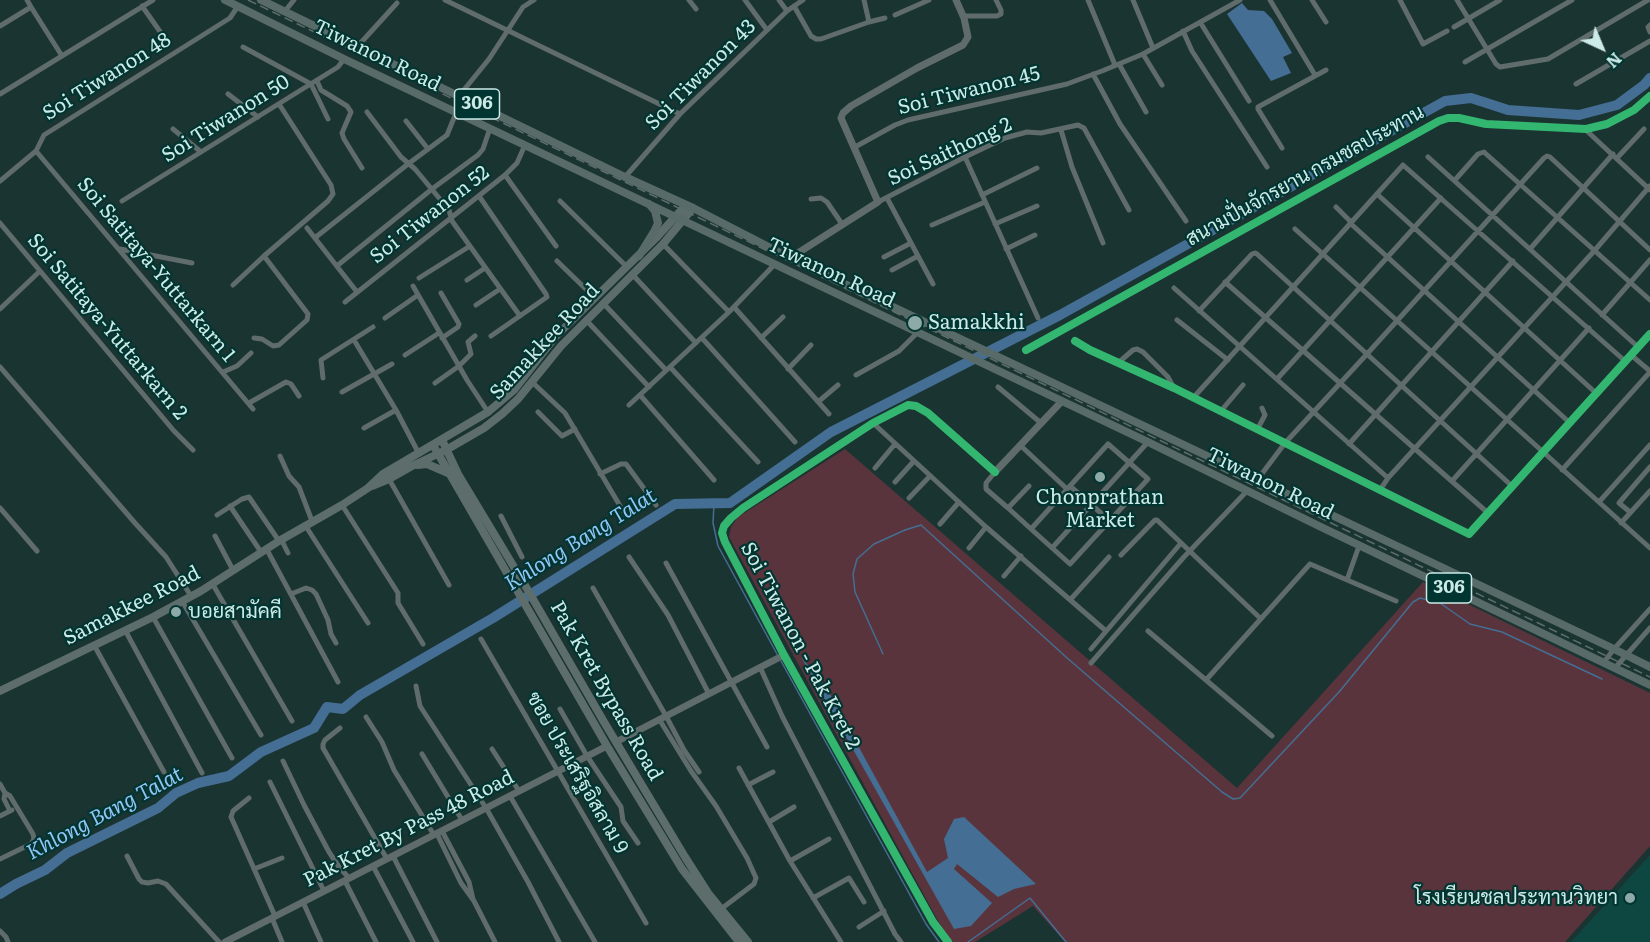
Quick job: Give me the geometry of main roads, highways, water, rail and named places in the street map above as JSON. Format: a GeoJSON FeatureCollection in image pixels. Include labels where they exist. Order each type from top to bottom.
{"type":"FeatureCollection","features":[{"type":"Feature","properties":{"kind":"main road","name":"Tiwanon Road"},"geometry":{"type":"LineString","coordinates":[[225,0],[1650,685]]}},
{"type":"Feature","properties":{"kind":"main road","name":"Tiwanon Road"},"geometry":{"type":"LineString","coordinates":[[261,0],[690,206],[790,258],[1258,479],[1650,668]]}},
{"type":"Feature","properties":{"kind":"main road"},"geometry":{"type":"LineString","coordinates":[[639,256],[658,223],[655,211],[646,202]]}},
{"type":"Feature","properties":{"kind":"main road","name":"Samakkee Road"},"geometry":{"type":"LineString","coordinates":[[368,488],[446,450],[484,428],[502,414],[561,346],[603,303],[639,256],[671,229],[690,206]]}},
{"type":"Feature","properties":{"kind":"main road","name":"Samakkee Road"},"geometry":{"type":"LineString","coordinates":[[0,691],[153,617],[191,596],[280,540],[342,505],[368,488],[383,474],[418,452],[488,412],[514,390],[555,338],[595,298],[663,244],[671,229]]}},
{"type":"Feature","properties":{"kind":"main road","name":"Pak Kret Bypass Road"},"geometry":{"type":"LineString","coordinates":[[442,440],[458,474],[522,589]]}},
{"type":"Feature","properties":{"kind":"main road","name":"Pak Kret Bypass Road"},"geometry":{"type":"LineString","coordinates":[[433,445],[685,857],[708,893],[748,942]]}},
{"type":"Feature","properties":{"kind":"main road"},"geometry":{"type":"LineString","coordinates":[[412,466],[427,464],[448,472]]}},
{"type":"Feature","properties":{"kind":"main road"},"geometry":{"type":"LineString","coordinates":[[1247,491],[1258,479]]}},
{"type":"Feature","properties":{"kind":"main road","name":"Pak Kret Bypass Road"},"geometry":{"type":"LineString","coordinates":[[531,604],[608,746],[682,869],[739,942]]}},
{"type":"Feature","properties":{"kind":"main road"},"geometry":{"type":"LineString","coordinates":[[608,746],[616,742]]}},
{"type":"Feature","properties":{"kind":"waterway","name":"Khlong Bang Talat"},"geometry":{"type":"LineString","coordinates":[[0,894],[45,870],[67,853],[158,808],[176,793],[198,783],[229,776],[261,752],[314,728],[327,707],[343,709],[360,695],[493,618],[675,504],[730,503],[831,432],[1060,315],[1445,101],[1471,98],[1508,110],[1579,115],[1617,105],[1650,78]]}},
{"type":"Feature","properties":{"kind":"waterway"},"geometry":{"type":"LineString","coordinates":[[714,504],[713,523],[718,546],[777,654]]}},
{"type":"Feature","properties":{"kind":"waterway"},"geometry":{"type":"LineString","coordinates":[[883,654],[855,592],[853,574],[857,559],[874,544],[921,525],[1066,657],[1233,799],[1240,798],[1339,692],[1413,602],[1420,598],[1440,603],[1470,624],[1502,632],[1602,679]]}},
{"type":"Feature","properties":{"kind":"waterway"},"geometry":{"type":"LineString","coordinates":[[781,661],[926,924],[939,942]]}},
{"type":"Feature","properties":{"kind":"waterway"},"geometry":{"type":"LineString","coordinates":[[968,942],[1030,898],[1066,942]]}},
{"type":"Feature","properties":{"kind":"railway"},"geometry":{"type":"LineString","coordinates":[[248,0],[1650,677]]}},
{"type":"Feature","properties":{"kind":"place","name":"Samakkhi"},"geometry":{"type":"Point","coordinates":[915,323]}},
{"type":"Feature","properties":{"kind":"place","name":"Chonprathan Market"},"geometry":{"type":"Point","coordinates":[1100,477]}},
{"type":"Feature","properties":{"kind":"place","name":"บอยสามัคคี"},"geometry":{"type":"Point","coordinates":[176,612]}},
{"type":"Feature","properties":{"kind":"place","name":"โรงเรียนชลประทานวิทยา"},"geometry":{"type":"Point","coordinates":[1630,898]}}]}
